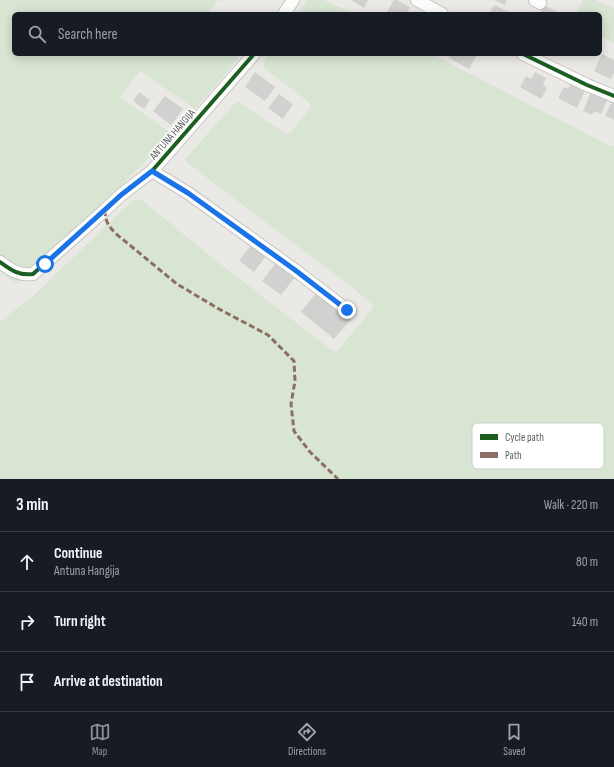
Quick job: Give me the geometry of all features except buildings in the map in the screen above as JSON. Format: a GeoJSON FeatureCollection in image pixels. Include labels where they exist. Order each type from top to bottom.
{"type":"FeatureCollection","features":[{"type":"Feature","properties":{"kind":"street"},"geometry":{"type":"LineString","coordinates":[[285,12],[293,0]]}},
{"type":"Feature","properties":{"kind":"street"},"geometry":{"type":"LineString","coordinates":[[417,0],[438,12]]}},
{"type":"Feature","properties":{"kind":"street","name":"ANTUNA HANGIJA"},"geometry":{"type":"LineString","coordinates":[[0,262],[20,274],[33,274],[121,195],[152,171],[252,56]]}},
{"type":"Feature","properties":{"kind":"street"},"geometry":{"type":"LineString","coordinates":[[527,56],[614,96]]}},
{"type":"Feature","properties":{"kind":"street"},"geometry":{"type":"LineString","coordinates":[[152,171],[188,193],[295,270],[347,310]]}},
{"type":"Feature","properties":{"kind":"green space"},"geometry":{"type":"Polygon","coordinates":[[[0,0],[218,0],[209,12],[12,12],[12,56],[236,56],[239,58],[195,109],[140,71],[120,97],[172,134],[120,187],[16,284],[0,271],[0,0]]]}},
{"type":"Feature","properties":{"kind":"green space"},"geometry":{"type":"Polygon","coordinates":[[[307,0],[324,0],[350,12],[299,12],[307,0]]]}},
{"type":"Feature","properties":{"kind":"green space"},"geometry":{"type":"Polygon","coordinates":[[[583,0],[595,0],[614,8],[614,43],[602,37],[602,12],[577,12],[583,0]]]}},
{"type":"Feature","properties":{"kind":"green space"},"geometry":{"type":"Polygon","coordinates":[[[268,56],[436,56],[610,146],[614,146],[614,479],[0,479],[0,322],[32,297],[132,201],[137,199],[143,201],[214,259],[333,351],[337,351],[373,308],[372,304],[349,285],[185,161],[185,159],[236,102],[239,102],[286,134],[290,133],[310,108],[310,103],[264,68],[264,62],[268,56]]]}},
{"type":"Feature","properties":{"kind":"marked path"},"geometry":{"type":"LineString","coordinates":[[105,210],[107,223],[110,228],[177,284],[219,309],[268,335],[294,361],[295,381],[291,404],[294,431],[310,452],[338,479]]}},
{"type":"Feature","properties":{"kind":"cycle path"},"geometry":{"type":"LineString","coordinates":[[0,262],[19,273],[33,274],[121,195],[152,171],[252,56]]}},
{"type":"Feature","properties":{"kind":"cycle path"},"geometry":{"type":"LineString","coordinates":[[527,56],[587,85],[614,96]]}},
{"type":"Feature","properties":{"kind":"cycle path"},"geometry":{"type":"LineString","coordinates":[[152,171],[188,193],[295,270],[347,310]]}},
{"type":"Feature","properties":{"kind":"route"},"geometry":{"type":"LineString","coordinates":[[45,264],[121,195],[152,171],[188,193],[295,270],[347,310]]}}]}
